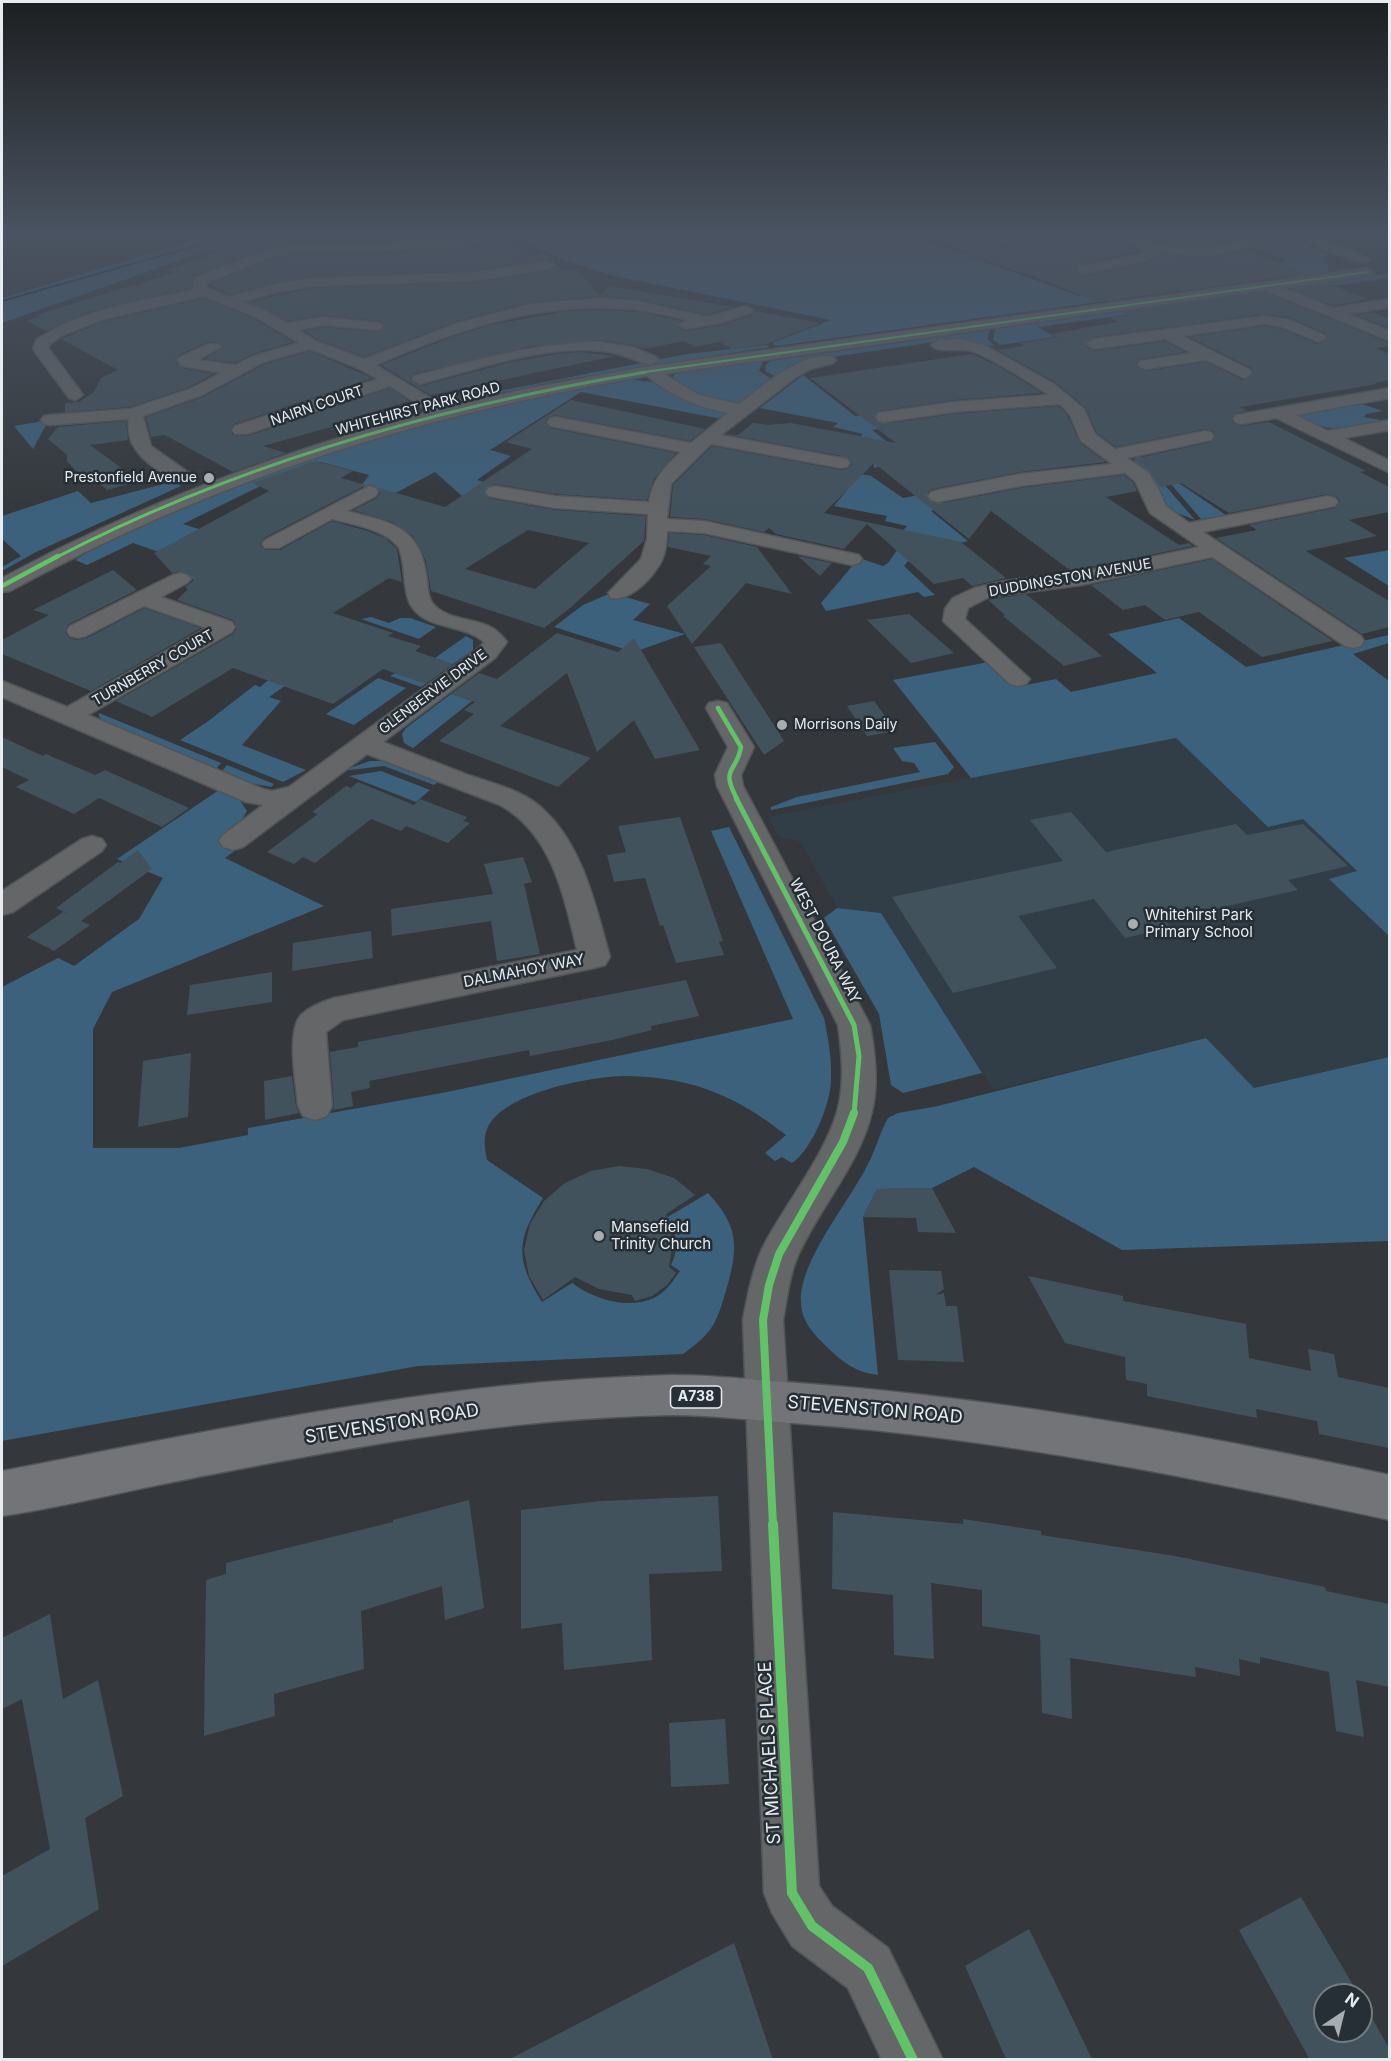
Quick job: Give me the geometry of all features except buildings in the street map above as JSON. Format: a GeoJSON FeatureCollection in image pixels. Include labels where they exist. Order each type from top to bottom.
{"type":"FeatureCollection","features":[{"type":"Feature","properties":{"kind":"highway","name":"STEVENSTON ROAD"},"geometry":{"type":"LineString","coordinates":[[2,1494],[354,1428],[543,1401],[675,1395],[872,1406],[1020,1425],[1264,1470],[1389,1498]]}},
{"type":"Feature","properties":{"kind":"street"},"geometry":{"type":"LineString","coordinates":[[72,327],[46,338],[41,343],[41,349],[75,395]]}},
{"type":"Feature","properties":{"kind":"street"},"geometry":{"type":"LineString","coordinates":[[285,328],[289,327]]}},
{"type":"Feature","properties":{"kind":"street"},"geometry":{"type":"LineString","coordinates":[[364,365],[454,327]]}},
{"type":"Feature","properties":{"kind":"street","name":"WHITEHIRST PARK ROAD"},"geometry":{"type":"LineString","coordinates":[[2,586],[129,522],[196,494],[306,453],[442,412],[651,366],[950,327]]}},
{"type":"Feature","properties":{"kind":"street"},"geometry":{"type":"LineString","coordinates":[[1094,344],[1215,327]]}},
{"type":"Feature","properties":{"kind":"street"},"geometry":{"type":"LineString","coordinates":[[1300,327],[1331,336]]}},
{"type":"Feature","properties":{"kind":"street"},"geometry":{"type":"LineString","coordinates":[[1364,327],[1389,337]]}},
{"type":"Feature","properties":{"kind":"street"},"geometry":{"type":"LineString","coordinates":[[285,328],[310,344],[364,365],[442,412]]}},
{"type":"Feature","properties":{"kind":"street"},"geometry":{"type":"LineString","coordinates":[[1294,342],[1371,330]]}},
{"type":"Feature","properties":{"kind":"street"},"geometry":{"type":"LineString","coordinates":[[1167,334],[1244,373]]}},
{"type":"Feature","properties":{"kind":"street"},"geometry":{"type":"LineString","coordinates":[[430,337],[452,344]]}},
{"type":"Feature","properties":{"kind":"street"},"geometry":{"type":"LineString","coordinates":[[1127,339],[1168,360]]}},
{"type":"Feature","properties":{"kind":"street"},"geometry":{"type":"LineString","coordinates":[[50,420],[132,414],[196,392],[234,370],[275,353],[310,344]]}},
{"type":"Feature","properties":{"kind":"street"},"geometry":{"type":"LineString","coordinates":[[619,593],[647,567],[654,552],[662,483],[670,471],[788,375],[801,367],[820,361],[946,344],[971,345],[1048,387],[1064,399],[1078,413],[1087,437],[1130,466],[1142,477],[1157,509],[1353,641]]}},
{"type":"Feature","properties":{"kind":"street"},"geometry":{"type":"LineString","coordinates":[[420,379],[570,345],[625,349],[637,351],[670,388],[689,398],[744,410]]}},
{"type":"Feature","properties":{"kind":"street"},"geometry":{"type":"LineString","coordinates":[[213,347],[185,360],[188,363],[234,370]]}},
{"type":"Feature","properties":{"kind":"street"},"geometry":{"type":"LineString","coordinates":[[471,352],[495,361]]}},
{"type":"Feature","properties":{"kind":"street"},"geometry":{"type":"LineString","coordinates":[[1146,364],[1209,356]]}},
{"type":"Feature","properties":{"kind":"street","name":"NAIRN COURT"},"geometry":{"type":"LineString","coordinates":[[241,430],[392,380]]}},
{"type":"Feature","properties":{"kind":"street"},"geometry":{"type":"LineString","coordinates":[[1242,419],[1389,393]]}},
{"type":"Feature","properties":{"kind":"street"},"geometry":{"type":"LineString","coordinates":[[1363,398],[1389,411]]}},
{"type":"Feature","properties":{"kind":"street"},"geometry":{"type":"LineString","coordinates":[[884,417],[954,406],[1064,399]]}},
{"type":"Feature","properties":{"kind":"street"},"geometry":{"type":"LineString","coordinates":[[1279,413],[1389,468]]}},
{"type":"Feature","properties":{"kind":"street"},"geometry":{"type":"LineString","coordinates":[[132,414],[138,420],[136,434],[145,450],[159,462],[183,476]]}},
{"type":"Feature","properties":{"kind":"street"},"geometry":{"type":"LineString","coordinates":[[556,422],[841,463]]}},
{"type":"Feature","properties":{"kind":"street"},"geometry":{"type":"LineString","coordinates":[[1327,436],[1389,425]]}},
{"type":"Feature","properties":{"kind":"street"},"geometry":{"type":"LineString","coordinates":[[1114,455],[1205,436]]}},
{"type":"Feature","properties":{"kind":"street"},"geometry":{"type":"LineString","coordinates":[[938,496],[1020,480],[1130,466]]}},
{"type":"Feature","properties":{"kind":"street"},"geometry":{"type":"LineString","coordinates":[[272,544],[369,492]]}},
{"type":"Feature","properties":{"kind":"street"},"geometry":{"type":"LineString","coordinates":[[495,492],[534,501],[624,509],[852,559]]}},
{"type":"Feature","properties":{"kind":"street"},"geometry":{"type":"LineString","coordinates":[[1185,530],[1328,502]]}},
{"type":"Feature","properties":{"kind":"street","name":"GLENBERVIE DRIVE"},"geometry":{"type":"LineString","coordinates":[[232,841],[487,653],[496,642],[490,634],[482,630],[438,616],[425,609],[419,597],[410,552],[406,543],[399,537],[388,531],[331,513]]}},
{"type":"Feature","properties":{"kind":"street","name":"DUDDINGSTON AVENUE"},"geometry":{"type":"LineString","coordinates":[[1018,679],[954,621],[953,615],[956,609],[965,599],[1007,588],[1071,581],[1215,550]]}},
{"type":"Feature","properties":{"kind":"street"},"geometry":{"type":"LineString","coordinates":[[78,631],[180,579]]}},
{"type":"Feature","properties":{"kind":"street","name":"TURNBERRY COURT"},"geometry":{"type":"LineString","coordinates":[[69,716],[224,627],[143,598]]}},
{"type":"Feature","properties":{"kind":"street","name":"GLENBERVIE DRIVE"},"geometry":{"type":"LineString","coordinates":[[2,687],[256,796],[272,799],[297,793]]}},
{"type":"Feature","properties":{"kind":"street","name":"WEST DOURA WAY"},"geometry":{"type":"LineString","coordinates":[[718,708],[741,747],[741,753],[728,775],[730,786],[797,910],[854,1025],[859,1056],[855,1111],[843,1142],[779,1254],[769,1285],[763,1320],[767,1401]]}},
{"type":"Feature","properties":{"kind":"street","name":"DALMAHOY WAY"},"geometry":{"type":"LineString","coordinates":[[315,1106],[309,1032],[313,1023],[334,1010],[594,957],[577,891],[550,837],[536,817],[495,794],[364,744]]}},
{"type":"Feature","properties":{"kind":"street"},"geometry":{"type":"LineString","coordinates":[[2,906],[92,845]]}},
{"type":"Feature","properties":{"kind":"street","name":"ST MICHAELS PLACE"},"geometry":{"type":"LineString","coordinates":[[767,1401],[792,1893],[812,1926],[868,1968],[913,2060]]}},
{"type":"Feature","properties":{"kind":"shaded area"},"geometry":{"type":"Polygon","coordinates":[[[813,327],[914,327],[776,346],[772,343],[813,327]]]}},
{"type":"Feature","properties":{"kind":"shaded area"},"geometry":{"type":"Polygon","coordinates":[[[1038,327],[1055,337],[1000,345],[993,340],[995,329],[1038,327]]]}},
{"type":"Feature","properties":{"kind":"shaded area"},"geometry":{"type":"Polygon","coordinates":[[[990,330],[987,339],[995,346],[941,341],[819,359],[776,377],[765,371],[770,361],[990,330]]]}},
{"type":"Feature","properties":{"kind":"shaded area"},"geometry":{"type":"Polygon","coordinates":[[[766,345],[770,347],[654,365],[649,361],[688,354],[766,345]]]}},
{"type":"Feature","properties":{"kind":"shaded area"},"geometry":{"type":"Polygon","coordinates":[[[764,359],[759,371],[772,379],[742,402],[724,404],[714,402],[671,381],[674,375],[684,371],[764,359]]]}},
{"type":"Feature","properties":{"kind":"shaded area"},"geometry":{"type":"Polygon","coordinates":[[[646,362],[651,366],[557,381],[461,401],[459,399],[646,362]]]}},
{"type":"Feature","properties":{"kind":"shaded area"},"geometry":{"type":"Polygon","coordinates":[[[803,375],[855,416],[875,413],[893,426],[872,430],[905,456],[874,468],[874,464],[839,457],[863,434],[833,427],[838,423],[760,408],[803,375]]]}},
{"type":"Feature","properties":{"kind":"shaded area"},"geometry":{"type":"Polygon","coordinates":[[[624,379],[654,382],[680,398],[722,411],[725,415],[722,419],[581,392],[490,450],[511,456],[477,480],[499,487],[472,505],[435,472],[392,495],[361,486],[369,475],[321,462],[291,471],[183,524],[267,551],[225,563],[192,579],[176,574],[193,564],[133,543],[87,565],[75,560],[113,537],[231,486],[336,449],[476,410],[624,379]]]}},
{"type":"Feature","properties":{"kind":"shaded area"},"geometry":{"type":"Polygon","coordinates":[[[1358,403],[1383,411],[1366,414],[1364,417],[1386,421],[1340,429],[1321,426],[1297,415],[1358,403]]]}},
{"type":"Feature","properties":{"kind":"shaded area"},"geometry":{"type":"Polygon","coordinates":[[[43,421],[47,423],[33,449],[14,426],[43,421]]]}},
{"type":"Feature","properties":{"kind":"shaded area"},"geometry":{"type":"Polygon","coordinates":[[[1138,454],[1195,520],[1167,509],[1147,474],[1134,461],[1138,454]]]}},
{"type":"Feature","properties":{"kind":"shaded area"},"geometry":{"type":"Polygon","coordinates":[[[1158,469],[1226,515],[1201,519],[1158,469]]]}},
{"type":"Feature","properties":{"kind":"shaded area"},"geometry":{"type":"Polygon","coordinates":[[[860,474],[871,476],[903,498],[930,493],[949,507],[931,511],[968,541],[915,553],[904,566],[935,595],[924,597],[918,592],[826,611],[821,603],[859,558],[883,566],[888,563],[909,533],[902,532],[907,526],[885,521],[887,516],[834,506],[860,474]]]}},
{"type":"Feature","properties":{"kind":"shaded area"},"geometry":{"type":"Polygon","coordinates":[[[175,481],[181,486],[36,552],[2,571],[2,567],[21,556],[2,539],[2,516],[78,491],[91,503],[175,481]]]}},
{"type":"Feature","properties":{"kind":"shaded area"},"geometry":{"type":"Polygon","coordinates":[[[1389,550],[1389,586],[1344,558],[1384,551],[1389,550]]]}},
{"type":"Feature","properties":{"kind":"shaded area"},"geometry":{"type":"Polygon","coordinates":[[[611,593],[650,604],[633,620],[685,634],[634,652],[554,627],[583,605],[611,593]]]}},
{"type":"Feature","properties":{"kind":"shaded area"},"geometry":{"type":"Polygon","coordinates":[[[371,617],[389,623],[400,618],[410,618],[436,627],[419,639],[361,619],[371,617]]]}},
{"type":"Feature","properties":{"kind":"shaded area"},"geometry":{"type":"Polygon","coordinates":[[[1179,618],[1246,667],[1389,635],[1389,643],[1353,654],[1389,681],[1389,936],[1329,879],[1357,871],[1303,819],[1268,827],[1176,738],[971,778],[893,680],[989,662],[1016,687],[1056,679],[1071,692],[1157,673],[1108,634],[1179,618]]]}},
{"type":"Feature","properties":{"kind":"shaded area"},"geometry":{"type":"Polygon","coordinates":[[[466,636],[473,640],[473,650],[421,687],[390,676],[395,673],[421,682],[448,663],[435,658],[466,636]]]}},
{"type":"Feature","properties":{"kind":"shaded area"},"geometry":{"type":"Polygon","coordinates":[[[305,649],[327,657],[269,697],[281,701],[242,745],[306,770],[283,782],[180,740],[255,685],[260,687],[305,649]]]}},
{"type":"Feature","properties":{"kind":"shaded area"},"geometry":{"type":"Polygon","coordinates":[[[378,678],[406,688],[354,725],[326,714],[378,678]]]}},
{"type":"Feature","properties":{"kind":"shaded area"},"geometry":{"type":"Polygon","coordinates":[[[451,694],[472,701],[413,748],[404,743],[402,734],[406,728],[451,694]]]}},
{"type":"Feature","properties":{"kind":"shaded area"},"geometry":{"type":"Polygon","coordinates":[[[99,713],[221,763],[216,769],[102,721],[99,713]]]}},
{"type":"Feature","properties":{"kind":"shaded area","name":"Whitehirst Park Primary School"},"geometry":{"type":"Polygon","coordinates":[[[1176,738],[1268,827],[1303,819],[1357,872],[1330,879],[1389,936],[1389,1057],[1254,1088],[1206,1038],[993,1090],[881,913],[837,908],[801,842],[778,836],[768,817],[1176,738]]]}},
{"type":"Feature","properties":{"kind":"shaded area"},"geometry":{"type":"Polygon","coordinates":[[[935,742],[954,767],[948,774],[771,810],[771,807],[797,797],[920,772],[914,763],[902,761],[893,748],[935,742]]]}},
{"type":"Feature","properties":{"kind":"shaded area"},"geometry":{"type":"Polygon","coordinates":[[[370,761],[383,761],[438,782],[434,785],[384,766],[341,771],[370,761]]]}},
{"type":"Feature","properties":{"kind":"shaded area"},"geometry":{"type":"Polygon","coordinates":[[[227,765],[274,784],[271,787],[251,783],[222,771],[227,765]]]}},
{"type":"Feature","properties":{"kind":"shaded area"},"geometry":{"type":"Polygon","coordinates":[[[381,771],[430,790],[416,802],[349,776],[381,771]]]}},
{"type":"Feature","properties":{"kind":"shaded area"},"geometry":{"type":"Polygon","coordinates":[[[219,790],[239,799],[247,811],[240,823],[219,840],[237,849],[225,858],[324,906],[112,992],[93,1029],[93,1148],[179,1148],[248,1135],[248,1128],[447,1092],[793,1019],[711,831],[729,827],[824,1018],[830,1056],[830,1089],[824,1113],[807,1148],[792,1163],[782,1157],[775,1161],[765,1153],[786,1135],[762,1117],[724,1096],[696,1086],[667,1079],[630,1076],[608,1077],[569,1084],[527,1097],[496,1116],[487,1129],[485,1141],[487,1160],[543,1198],[528,1226],[522,1250],[527,1274],[542,1302],[572,1283],[600,1298],[622,1303],[644,1301],[658,1296],[680,1271],[671,1265],[676,1252],[676,1241],[666,1218],[708,1193],[730,1226],[734,1248],[731,1272],[717,1318],[702,1339],[683,1354],[418,1366],[2,1441],[2,987],[58,958],[74,966],[139,919],[163,878],[117,859],[219,790]]]}},
{"type":"Feature","properties":{"kind":"shaded area"},"geometry":{"type":"Polygon","coordinates":[[[837,908],[881,913],[982,1073],[903,1093],[891,1085],[879,1014],[824,918],[837,908]]]}},
{"type":"Feature","properties":{"kind":"shaded area"},"geometry":{"type":"Polygon","coordinates":[[[1206,1038],[1254,1088],[1389,1057],[1389,1241],[1122,1250],[974,1167],[932,1188],[877,1189],[863,1217],[878,1375],[863,1372],[844,1362],[809,1327],[803,1315],[801,1302],[808,1268],[868,1164],[888,1118],[898,1113],[938,1106],[1206,1038]]]}},
{"type":"Feature","properties":{"kind":"cycle path"},"geometry":{"type":"LineString","coordinates":[[2,586],[120,526],[220,484],[280,462],[401,424],[525,394],[650,371],[967,327]]}},
{"type":"Feature","properties":{"kind":"cycle path"},"geometry":{"type":"LineString","coordinates":[[718,708],[741,747],[728,775],[730,786],[854,1025],[859,1056],[855,1111],[843,1142],[779,1254],[769,1285],[763,1320],[792,1893],[812,1926],[868,1968],[913,2060]]}},
{"type":"Feature","properties":{"kind":"place","name":"Prestonfield Avenue"},"geometry":{"type":"Point","coordinates":[209,478]}},
{"type":"Feature","properties":{"kind":"place","name":"Morrisons Daily"},"geometry":{"type":"Point","coordinates":[782,725]}},
{"type":"Feature","properties":{"kind":"place","name":"Whitehirst Park Primary School"},"geometry":{"type":"Point","coordinates":[1133,924]}},
{"type":"Feature","properties":{"kind":"place","name":"Mansefield Trinity Church"},"geometry":{"type":"Point","coordinates":[599,1236]}}]}
